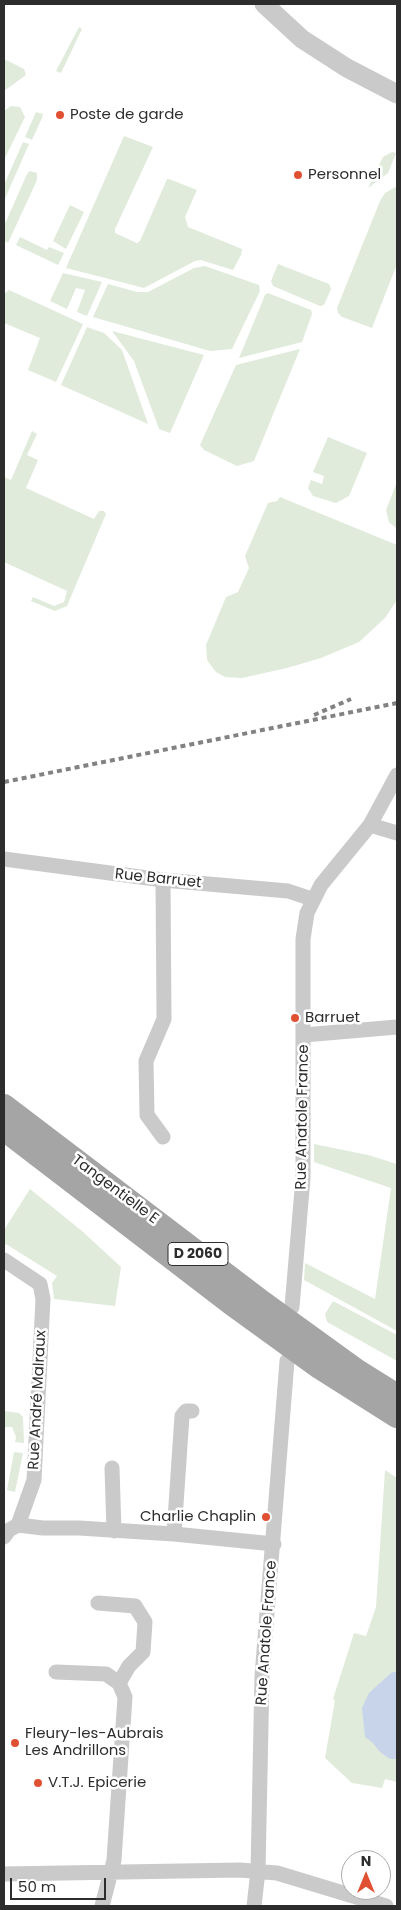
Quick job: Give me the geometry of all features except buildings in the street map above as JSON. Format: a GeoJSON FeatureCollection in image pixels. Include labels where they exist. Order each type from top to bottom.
{"type":"FeatureCollection","features":[{"type":"Feature","properties":{"kind":"main road","name":"Tangentielle E"},"geometry":{"type":"LineString","coordinates":[[4,1106],[312,1340],[397,1396]]}},
{"type":"Feature","properties":{"kind":"main road","name":"Tangentielle E"},"geometry":{"type":"LineString","coordinates":[[4,1130],[318,1366],[397,1416]]}},
{"type":"Feature","properties":{"kind":"main road"},"geometry":{"type":"LineString","coordinates":[[312,1340],[397,1386]]}},
{"type":"Feature","properties":{"kind":"street"},"geometry":{"type":"LineString","coordinates":[[264,4],[302,39],[348,68],[397,94]]}},
{"type":"Feature","properties":{"kind":"street","name":"Rue Anatole France"},"geometry":{"type":"LineString","coordinates":[[292,1308],[303,1178],[303,939],[307,913],[312,899],[332,871],[370,825],[397,775]]}},
{"type":"Feature","properties":{"kind":"street"},"geometry":{"type":"LineString","coordinates":[[370,825],[397,833]]}},
{"type":"Feature","properties":{"kind":"street","name":"Rue Barruet"},"geometry":{"type":"LineString","coordinates":[[4,859],[163,880],[288,891],[312,899]]}},
{"type":"Feature","properties":{"kind":"street"},"geometry":{"type":"LineString","coordinates":[[163,880],[164,1019],[146,1062],[147,1115],[163,1137]]}},
{"type":"Feature","properties":{"kind":"street"},"geometry":{"type":"LineString","coordinates":[[304,1034],[397,1027]]}},
{"type":"Feature","properties":{"kind":"street","name":"Rue André Malraux"},"geometry":{"type":"LineString","coordinates":[[4,1260],[40,1284],[44,1299],[34,1480],[18,1525],[9,1530],[4,1537]]}},
{"type":"Feature","properties":{"kind":"street","name":"Rue Anatole France"},"geometry":{"type":"LineString","coordinates":[[254,1906],[258,1871],[262,1676],[274,1544],[287,1361]]}},
{"type":"Feature","properties":{"kind":"street"},"geometry":{"type":"LineString","coordinates":[[174,1534],[182,1416],[186,1410],[192,1411]]}},
{"type":"Feature","properties":{"kind":"street"},"geometry":{"type":"LineString","coordinates":[[112,1468],[114,1531]]}},
{"type":"Feature","properties":{"kind":"street"},"geometry":{"type":"LineString","coordinates":[[18,1525],[43,1528],[79,1528],[174,1534],[274,1544]]}},
{"type":"Feature","properties":{"kind":"street"},"geometry":{"type":"LineString","coordinates":[[98,1604],[135,1606],[145,1622],[143,1652],[129,1666],[119,1683]]}},
{"type":"Feature","properties":{"kind":"street"},"geometry":{"type":"LineString","coordinates":[[56,1672],[99,1673],[111,1676],[119,1683],[125,1697],[114,1860],[102,1906]]}},
{"type":"Feature","properties":{"kind":"street"},"geometry":{"type":"LineString","coordinates":[[4,1874],[277,1872],[386,1906]]}},
{"type":"Feature","properties":{"kind":"green space"},"geometry":{"type":"Polygon","coordinates":[[[79,27],[82,29],[61,73],[56,71],[79,27]]]}},
{"type":"Feature","properties":{"kind":"green space"},"geometry":{"type":"Polygon","coordinates":[[[4,59],[24,69],[26,75],[4,91],[4,59]]]}},
{"type":"Feature","properties":{"kind":"green space"},"geometry":{"type":"Polygon","coordinates":[[[11,106],[20,107],[25,117],[4,160],[4,111],[11,106]]]}},
{"type":"Feature","properties":{"kind":"green space"},"geometry":{"type":"Polygon","coordinates":[[[36,112],[43,114],[32,140],[25,137],[36,112]]]}},
{"type":"Feature","properties":{"kind":"green space"},"geometry":{"type":"Polygon","coordinates":[[[124,136],[153,147],[115,229],[115,233],[137,243],[140,241],[167,179],[169,179],[197,190],[185,217],[188,227],[242,249],[233,270],[201,260],[195,261],[144,288],[66,268],[124,136]]]}},
{"type":"Feature","properties":{"kind":"green space"},"geometry":{"type":"Polygon","coordinates":[[[23,142],[29,144],[4,201],[4,185],[23,142]]]}},
{"type":"Feature","properties":{"kind":"green space"},"geometry":{"type":"Polygon","coordinates":[[[392,152],[396,153],[388,173],[368,188],[383,157],[392,152]]]}},
{"type":"Feature","properties":{"kind":"green space"},"geometry":{"type":"Polygon","coordinates":[[[30,171],[37,173],[37,180],[8,243],[4,241],[4,226],[30,171]]]}},
{"type":"Feature","properties":{"kind":"green space"},"geometry":{"type":"Polygon","coordinates":[[[397,186],[397,264],[372,328],[342,317],[338,313],[337,308],[380,201],[385,193],[397,186]]]}},
{"type":"Feature","properties":{"kind":"green space"},"geometry":{"type":"Polygon","coordinates":[[[70,205],[84,212],[66,249],[53,241],[70,205]]]}},
{"type":"Feature","properties":{"kind":"green space"},"geometry":{"type":"Polygon","coordinates":[[[20,237],[47,250],[49,247],[64,253],[58,265],[16,245],[20,237]]]}},
{"type":"Feature","properties":{"kind":"green space"},"geometry":{"type":"Polygon","coordinates":[[[278,264],[329,284],[331,289],[324,305],[320,306],[273,286],[271,281],[278,264]]]}},
{"type":"Feature","properties":{"kind":"green space"},"geometry":{"type":"Polygon","coordinates":[[[205,266],[259,285],[260,291],[232,349],[210,351],[93,317],[108,284],[137,292],[148,292],[194,268],[205,266]]]}},
{"type":"Feature","properties":{"kind":"green space"},"geometry":{"type":"Polygon","coordinates":[[[63,273],[102,282],[87,316],[77,312],[85,290],[76,288],[67,309],[50,301],[63,273]]]}},
{"type":"Feature","properties":{"kind":"green space"},"geometry":{"type":"Polygon","coordinates":[[[9,290],[83,324],[56,382],[28,370],[40,338],[4,323],[4,294],[9,290]]]}},
{"type":"Feature","properties":{"kind":"green space"},"geometry":{"type":"Polygon","coordinates":[[[268,293],[311,310],[312,314],[302,342],[239,358],[265,295],[268,293]]]}},
{"type":"Feature","properties":{"kind":"green space"},"geometry":{"type":"Polygon","coordinates":[[[87,327],[104,333],[122,350],[148,424],[61,385],[87,327]]]}},
{"type":"Feature","properties":{"kind":"green space"},"geometry":{"type":"Polygon","coordinates":[[[112,331],[204,355],[170,433],[159,429],[134,361],[112,331]]]}},
{"type":"Feature","properties":{"kind":"green space"},"geometry":{"type":"Polygon","coordinates":[[[300,349],[254,461],[237,466],[204,450],[200,445],[236,365],[300,349]]]}},
{"type":"Feature","properties":{"kind":"green space"},"geometry":{"type":"Polygon","coordinates":[[[32,431],[37,434],[27,455],[38,460],[26,488],[94,519],[99,511],[104,511],[106,514],[67,606],[55,611],[31,601],[33,597],[54,606],[64,602],[67,591],[4,562],[4,477],[11,480],[32,431]]]}},
{"type":"Feature","properties":{"kind":"green space"},"geometry":{"type":"Polygon","coordinates":[[[328,437],[367,453],[349,496],[336,503],[313,496],[308,488],[311,480],[322,484],[324,476],[313,472],[328,437]]]}},
{"type":"Feature","properties":{"kind":"green space"},"geometry":{"type":"Polygon","coordinates":[[[397,482],[397,529],[389,522],[386,510],[397,482]]]}},
{"type":"Feature","properties":{"kind":"green space"},"geometry":{"type":"Polygon","coordinates":[[[280,497],[397,545],[397,600],[385,618],[359,642],[321,658],[287,668],[242,678],[225,677],[216,672],[207,660],[206,645],[226,597],[238,592],[249,568],[245,556],[268,503],[277,501],[280,497]]]}},
{"type":"Feature","properties":{"kind":"green space"},"geometry":{"type":"Polygon","coordinates":[[[314,1144],[368,1155],[397,1164],[397,1331],[304,1280],[305,1263],[375,1299],[391,1188],[314,1162],[314,1144]]]}},
{"type":"Feature","properties":{"kind":"green space"},"geometry":{"type":"Polygon","coordinates":[[[30,1189],[82,1231],[121,1267],[115,1306],[54,1299],[52,1283],[57,1276],[6,1244],[4,1248],[4,1230],[30,1189]]]}},
{"type":"Feature","properties":{"kind":"green space"},"geometry":{"type":"Polygon","coordinates":[[[333,1301],[397,1335],[397,1361],[327,1322],[325,1314],[333,1301]]]}},
{"type":"Feature","properties":{"kind":"green space"},"geometry":{"type":"Polygon","coordinates":[[[4,1411],[19,1413],[23,1417],[24,1443],[15,1442],[16,1437],[12,1427],[4,1427],[4,1411]]]}},
{"type":"Feature","properties":{"kind":"green space"},"geometry":{"type":"Polygon","coordinates":[[[14,1452],[23,1453],[15,1492],[7,1490],[14,1452]]]}},
{"type":"Feature","properties":{"kind":"green space"},"geometry":{"type":"Polygon","coordinates":[[[385,1470],[397,1478],[397,1782],[385,1779],[382,1788],[352,1783],[325,1758],[335,1700],[333,1699],[354,1633],[366,1636],[376,1607],[385,1470]]]}},
{"type":"Feature","properties":{"kind":"water"},"geometry":{"type":"Polygon","coordinates":[[[397,1671],[397,1759],[390,1759],[365,1737],[362,1708],[369,1693],[391,1673],[397,1671]]]}},
{"type":"Feature","properties":{"kind":"railway"},"geometry":{"type":"LineString","coordinates":[[314,715],[351,699]]}},
{"type":"Feature","properties":{"kind":"railway"},"geometry":{"type":"LineString","coordinates":[[4,782],[397,703]]}},
{"type":"Feature","properties":{"kind":"place","name":"Poste de garde"},"geometry":{"type":"Point","coordinates":[60,115]}},
{"type":"Feature","properties":{"kind":"place","name":"Personnel"},"geometry":{"type":"Point","coordinates":[298,175]}},
{"type":"Feature","properties":{"kind":"place","name":"Barruet"},"geometry":{"type":"Point","coordinates":[295,1018]}},
{"type":"Feature","properties":{"kind":"place","name":"Charlie Chaplin"},"geometry":{"type":"Point","coordinates":[266,1517]}},
{"type":"Feature","properties":{"kind":"place","name":"Fleury-les-Aubrais Les Andrillons"},"geometry":{"type":"Point","coordinates":[15,1743]}},
{"type":"Feature","properties":{"kind":"place","name":"V.T.J. Epicerie"},"geometry":{"type":"Point","coordinates":[38,1783]}}]}
